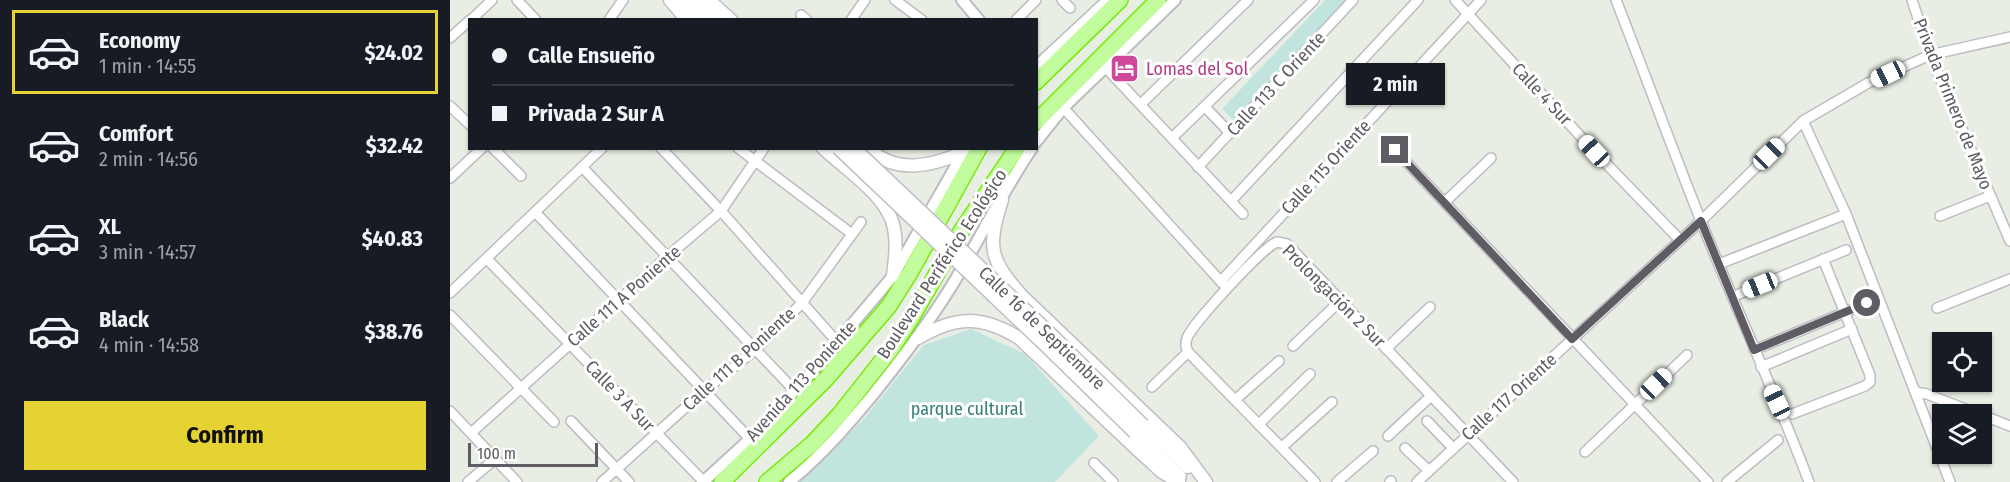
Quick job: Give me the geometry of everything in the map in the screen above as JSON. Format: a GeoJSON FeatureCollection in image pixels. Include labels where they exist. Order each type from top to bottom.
{"type":"FeatureCollection","features":[{"type":"Feature","properties":{"kind":"highway"},"geometry":{"type":"LineString","coordinates":[[1038,80],[1120,0]]}},
{"type":"Feature","properties":{"kind":"highway"},"geometry":{"type":"LineString","coordinates":[[1038,120],[1060,104],[1158,0]]}},
{"type":"Feature","properties":{"kind":"highway","name":"Boulevard Periférico Ecológico"},"geometry":{"type":"LineString","coordinates":[[722,482],[825,380],[889,306],[911,271],[970,150]]}},
{"type":"Feature","properties":{"kind":"highway","name":"Boulevard Periférico Ecológico"},"geometry":{"type":"LineString","coordinates":[[767,482],[813,443],[840,414],[892,348],[960,233],[1016,150]]}},
{"type":"Feature","properties":{"kind":"main road"},"geometry":{"type":"LineString","coordinates":[[670,0],[685,18]]}},
{"type":"Feature","properties":{"kind":"main road"},"geometry":{"type":"LineString","coordinates":[[687,1],[717,7],[729,18]]}},
{"type":"Feature","properties":{"kind":"main road"},"geometry":{"type":"LineString","coordinates":[[687,1],[700,18]]}},
{"type":"Feature","properties":{"kind":"main road"},"geometry":{"type":"LineString","coordinates":[[825,150],[882,201],[890,214],[895,237],[894,276]]}},
{"type":"Feature","properties":{"kind":"main road","name":"Calle 16 de Septiembre"},"geometry":{"type":"LineString","coordinates":[[840,150],[1046,346],[1139,429],[1205,482]]}},
{"type":"Feature","properties":{"kind":"main road","name":"Calle 16 de Septiembre"},"geometry":{"type":"LineString","coordinates":[[856,150],[1054,337],[1185,482]]}},
{"type":"Feature","properties":{"kind":"main road"},"geometry":{"type":"LineString","coordinates":[[870,150],[882,159],[908,167],[928,165],[970,150]]}},
{"type":"Feature","properties":{"kind":"main road"},"geometry":{"type":"LineString","coordinates":[[1002,200],[992,240],[995,258],[1003,275],[1180,447],[1205,482]]}},
{"type":"Feature","properties":{"kind":"main road"},"geometry":{"type":"LineString","coordinates":[[918,338],[936,328],[969,320],[983,321],[1000,327],[1018,338],[1162,472],[1179,482]]}},
{"type":"Feature","properties":{"kind":"street"},"geometry":{"type":"LineString","coordinates":[[472,18],[492,0]]}},
{"type":"Feature","properties":{"kind":"street"},"geometry":{"type":"LineString","coordinates":[[517,0],[534,18]]}},
{"type":"Feature","properties":{"kind":"street"},"geometry":{"type":"LineString","coordinates":[[610,18],[623,0]]}},
{"type":"Feature","properties":{"kind":"street"},"geometry":{"type":"LineString","coordinates":[[852,18],[865,0]]}},
{"type":"Feature","properties":{"kind":"street"},"geometry":{"type":"LineString","coordinates":[[895,0],[918,18]]}},
{"type":"Feature","properties":{"kind":"street"},"geometry":{"type":"LineString","coordinates":[[962,0],[977,18]]}},
{"type":"Feature","properties":{"kind":"street"},"geometry":{"type":"LineString","coordinates":[[1018,18],[1036,0]]}},
{"type":"Feature","properties":{"kind":"street"},"geometry":{"type":"LineString","coordinates":[[1062,0],[1070,8]]}},
{"type":"Feature","properties":{"kind":"street"},"geometry":{"type":"LineString","coordinates":[[1038,64],[1107,0]]}},
{"type":"Feature","properties":{"kind":"street"},"geometry":{"type":"LineString","coordinates":[[1038,139],[1060,104],[1106,67],[1175,0]]}},
{"type":"Feature","properties":{"kind":"street"},"geometry":{"type":"LineString","coordinates":[[1141,105],[1248,0]]}},
{"type":"Feature","properties":{"kind":"street"},"geometry":{"type":"LineString","coordinates":[[1172,138],[1314,0]]}},
{"type":"Feature","properties":{"kind":"street","name":"Calle 113 C Oriente"},"geometry":{"type":"LineString","coordinates":[[1198,167],[1353,0]]}},
{"type":"Feature","properties":{"kind":"street"},"geometry":{"type":"LineString","coordinates":[[1231,201],[1418,0]]}},
{"type":"Feature","properties":{"kind":"street","name":"Calle 4 Sur"},"geometry":{"type":"LineString","coordinates":[[1455,0],[1594,151],[1680,240]]}},
{"type":"Feature","properties":{"kind":"street","name":"Calle 115 Oriente"},"geometry":{"type":"LineString","coordinates":[[1188,352],[1185,345],[1189,333],[1224,284],[1481,0]]}},
{"type":"Feature","properties":{"kind":"street"},"geometry":{"type":"LineString","coordinates":[[1617,0],[1701,221],[1809,482]]}},
{"type":"Feature","properties":{"kind":"street","name":"Privada Primero de Mayo"},"geometry":{"type":"LineString","coordinates":[[1912,0],[1930,55],[2010,241]]}},
{"type":"Feature","properties":{"kind":"street"},"geometry":{"type":"LineString","coordinates":[[450,38],[468,22]]}},
{"type":"Feature","properties":{"kind":"street","name":"Calle 117 Oriente"},"geometry":{"type":"LineString","coordinates":[[1417,482],[1701,221],[1803,121],[1868,83],[1930,55],[2010,37]]}},
{"type":"Feature","properties":{"kind":"street"},"geometry":{"type":"LineString","coordinates":[[1106,67],[1243,214]]}},
{"type":"Feature","properties":{"kind":"street"},"geometry":{"type":"LineString","coordinates":[[1060,104],[1224,284]]}},
{"type":"Feature","properties":{"kind":"street"},"geometry":{"type":"LineString","coordinates":[[450,106],[468,123]]}},
{"type":"Feature","properties":{"kind":"street"},"geometry":{"type":"LineString","coordinates":[[1205,107],[1230,133]]}},
{"type":"Feature","properties":{"kind":"street"},"geometry":{"type":"LineString","coordinates":[[1803,121],[1846,214],[1950,482]]}},
{"type":"Feature","properties":{"kind":"street"},"geometry":{"type":"LineString","coordinates":[[450,178],[480,150]]}},
{"type":"Feature","properties":{"kind":"street"},"geometry":{"type":"LineString","coordinates":[[495,150],[521,176]]}},
{"type":"Feature","properties":{"kind":"street"},"geometry":{"type":"LineString","coordinates":[[450,293],[600,150]]}},
{"type":"Feature","properties":{"kind":"street"},"geometry":{"type":"LineString","coordinates":[[663,150],[838,343]]}},
{"type":"Feature","properties":{"kind":"street"},"geometry":{"type":"LineString","coordinates":[[740,150],[852,234]]}},
{"type":"Feature","properties":{"kind":"street","name":"Calle 111 A Poniente"},"geometry":{"type":"LineString","coordinates":[[471,433],[668,256],[721,212],[763,150]]}},
{"type":"Feature","properties":{"kind":"street","name":"Avenida 113 Poniente"},"geometry":{"type":"LineString","coordinates":[[704,482],[750,439],[838,343],[894,276],[970,150]]}},
{"type":"Feature","properties":{"kind":"street","name":"Boulevard Periférico Ecológico"},"geometry":{"type":"LineString","coordinates":[[789,482],[823,452],[918,338],[955,281],[1017,170],[1031,150]]}},
{"type":"Feature","properties":{"kind":"street"},"geometry":{"type":"LineString","coordinates":[[1395,150],[1708,482]]}},
{"type":"Feature","properties":{"kind":"street"},"geometry":{"type":"LineString","coordinates":[[1445,202],[1491,158]]}},
{"type":"Feature","properties":{"kind":"street"},"geometry":{"type":"LineString","coordinates":[[582,167],[794,390]]}},
{"type":"Feature","properties":{"kind":"street"},"geometry":{"type":"LineString","coordinates":[[1940,216],[1990,196]]}},
{"type":"Feature","properties":{"kind":"street"},"geometry":{"type":"LineString","coordinates":[[535,212],[750,439]]}},
{"type":"Feature","properties":{"kind":"street"},"geometry":{"type":"LineString","coordinates":[[1719,264],[1846,214]]}},
{"type":"Feature","properties":{"kind":"street","name":"Calle 111 B Poniente"},"geometry":{"type":"LineString","coordinates":[[602,482],[705,390],[755,351],[802,303],[861,222]]}},
{"type":"Feature","properties":{"kind":"street","name":"Prolongación 2 Sur"},"geometry":{"type":"LineString","coordinates":[[1224,284],[1273,243],[1287,244],[1514,482]]}},
{"type":"Feature","properties":{"kind":"street"},"geometry":{"type":"LineString","coordinates":[[1739,294],[1846,250]]}},
{"type":"Feature","properties":{"kind":"street","name":"Calle 3 A Sur"},"geometry":{"type":"LineString","coordinates":[[487,258],[704,482]]}},
{"type":"Feature","properties":{"kind":"street"},"geometry":{"type":"LineString","coordinates":[[1792,414],[1865,386],[1870,382],[1870,375],[1823,259]]}},
{"type":"Feature","properties":{"kind":"street"},"geometry":{"type":"LineString","coordinates":[[1937,308],[2010,279]]}},
{"type":"Feature","properties":{"kind":"street"},"geometry":{"type":"LineString","coordinates":[[1293,346],[1340,301]]}},
{"type":"Feature","properties":{"kind":"street"},"geometry":{"type":"LineString","coordinates":[[1754,350],[1867,303]]}},
{"type":"Feature","properties":{"kind":"street"},"geometry":{"type":"LineString","coordinates":[[1386,349],[1430,307]]}},
{"type":"Feature","properties":{"kind":"street"},"geometry":{"type":"LineString","coordinates":[[450,315],[554,422]]}},
{"type":"Feature","properties":{"kind":"street"},"geometry":{"type":"LineString","coordinates":[[1761,368],[1852,329]]}},
{"type":"Feature","properties":{"kind":"street"},"geometry":{"type":"LineString","coordinates":[[1152,387],[1188,352],[1315,482]]}},
{"type":"Feature","properties":{"kind":"street"},"geometry":{"type":"LineString","coordinates":[[1585,452],[1687,355]]}},
{"type":"Feature","properties":{"kind":"street"},"geometry":{"type":"LineString","coordinates":[[1235,400],[1279,361]]}},
{"type":"Feature","properties":{"kind":"street"},"geometry":{"type":"LineString","coordinates":[[1259,424],[1310,374]]}},
{"type":"Feature","properties":{"kind":"street"},"geometry":{"type":"LineString","coordinates":[[1915,392],[1952,404]]}},
{"type":"Feature","properties":{"kind":"street"},"geometry":{"type":"LineString","coordinates":[[1388,436],[1431,396]]}},
{"type":"Feature","properties":{"kind":"street"},"geometry":{"type":"LineString","coordinates":[[1282,447],[1332,402]]}},
{"type":"Feature","properties":{"kind":"street"},"geometry":{"type":"LineString","coordinates":[[450,411],[517,482]]}},
{"type":"Feature","properties":{"kind":"street"},"geometry":{"type":"LineString","coordinates":[[1992,419],[2010,426]]}},
{"type":"Feature","properties":{"kind":"street"},"geometry":{"type":"LineString","coordinates":[[571,421],[629,482]]}},
{"type":"Feature","properties":{"kind":"street"},"geometry":{"type":"LineString","coordinates":[[1427,421],[1453,448]]}},
{"type":"Feature","properties":{"kind":"street"},"geometry":{"type":"LineString","coordinates":[[1727,482],[1778,440]]}},
{"type":"Feature","properties":{"kind":"street"},"geometry":{"type":"LineString","coordinates":[[1406,448],[1429,471]]}},
{"type":"Feature","properties":{"kind":"street"},"geometry":{"type":"LineString","coordinates":[[1337,482],[1373,451]]}},
{"type":"Feature","properties":{"kind":"street"},"geometry":{"type":"LineString","coordinates":[[468,482],[495,459]]}},
{"type":"Feature","properties":{"kind":"street"},"geometry":{"type":"LineString","coordinates":[[1094,463],[1109,481]]}},
{"type":"Feature","properties":{"kind":"green space"},"geometry":{"type":"Polygon","coordinates":[[[1325,0],[1346,0],[1235,121],[1222,109],[1325,0]]]}},
{"type":"Feature","properties":{"kind":"green space","name":"parque cultural"},"geometry":{"type":"Polygon","coordinates":[[[971,329],[1025,354],[1099,436],[1055,482],[800,482],[862,421],[924,345],[971,329]]]}},
{"type":"Feature","properties":{"kind":"place","name":"Lomas del Sol"},"geometry":{"type":"Point","coordinates":[1125,69]}},
{"type":"Feature","properties":{"kind":"route"},"geometry":{"type":"LineString","coordinates":[[1395,150],[1572,339],[1701,221],[1754,350],[1867,303]]}}]}
